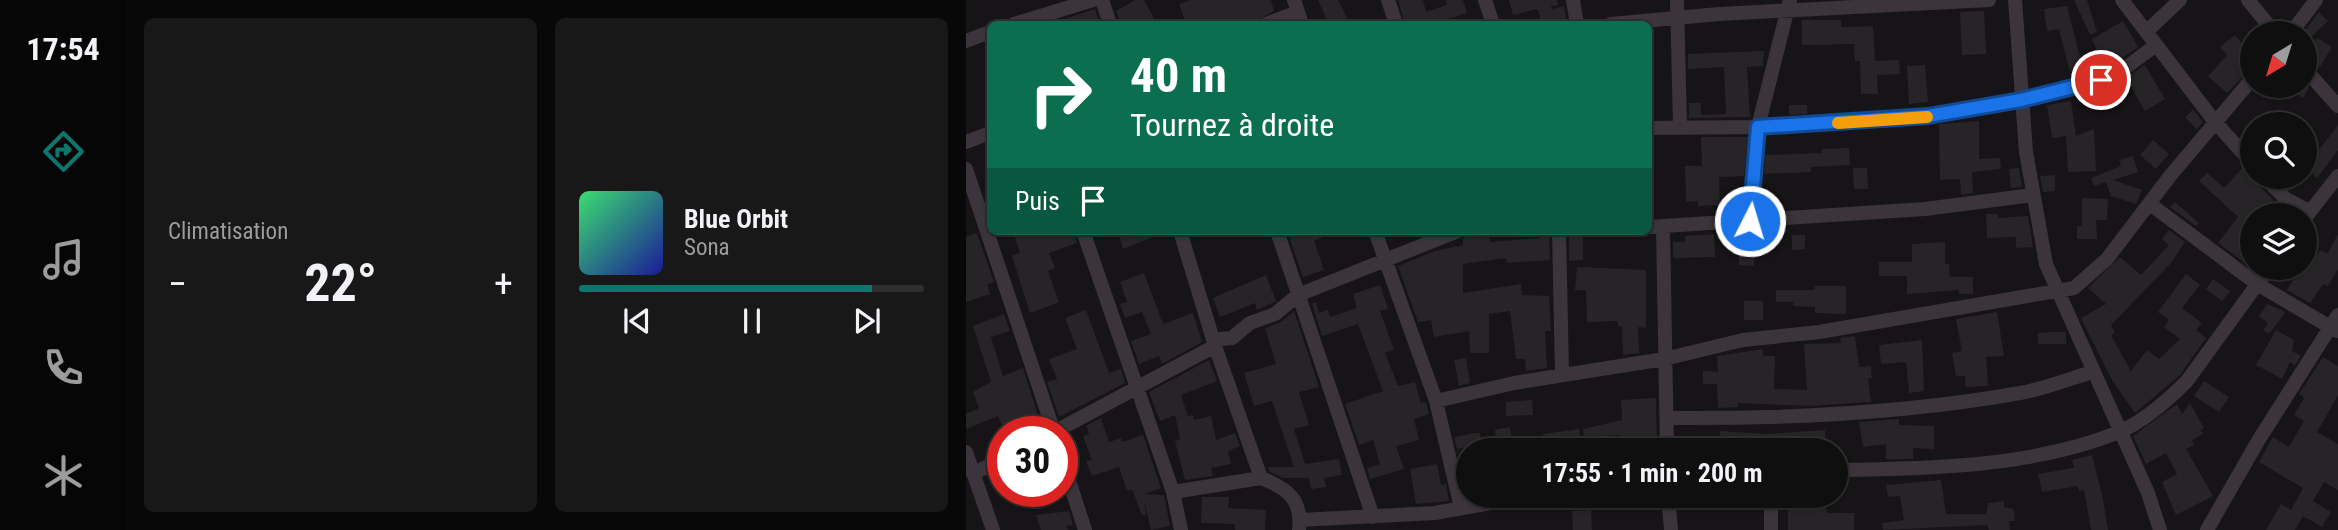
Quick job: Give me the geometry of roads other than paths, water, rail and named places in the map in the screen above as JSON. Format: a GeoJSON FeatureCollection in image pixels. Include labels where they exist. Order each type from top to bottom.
{"type":"FeatureCollection","features":[{"type":"Feature","properties":{"kind":"street"},"geometry":{"type":"LineString","coordinates":[[1024,21],[1093,0]]}},
{"type":"Feature","properties":{"kind":"street"},"geometry":{"type":"LineString","coordinates":[[1102,0],[1109,21]]}},
{"type":"Feature","properties":{"kind":"street"},"geometry":{"type":"LineString","coordinates":[[1388,0],[1395,21]]}},
{"type":"Feature","properties":{"kind":"street"},"geometry":{"type":"LineString","coordinates":[[1485,0],[1492,21]]}},
{"type":"Feature","properties":{"kind":"street"},"geometry":{"type":"LineString","coordinates":[[1573,0],[1576,21]]}},
{"type":"Feature","properties":{"kind":"street"},"geometry":{"type":"LineString","coordinates":[[1677,0],[1680,126]]}},
{"type":"Feature","properties":{"kind":"street"},"geometry":{"type":"LineString","coordinates":[[1651,21],[1788,5],[1989,0]]}},
{"type":"Feature","properties":{"kind":"street"},"geometry":{"type":"LineString","coordinates":[[2015,0],[2021,57],[2021,100],[2033,195],[2046,264],[2148,493],[2160,530]]}},
{"type":"Feature","properties":{"kind":"street"},"geometry":{"type":"LineString","coordinates":[[2122,0],[2215,122],[2240,150]]}},
{"type":"Feature","properties":{"kind":"street"},"geometry":{"type":"LineString","coordinates":[[2146,32],[2180,0]]}},
{"type":"Feature","properties":{"kind":"street"},"geometry":{"type":"LineString","coordinates":[[2248,0],[2265,21]]}},
{"type":"Feature","properties":{"kind":"street"},"geometry":{"type":"LineString","coordinates":[[2300,21],[2316,0]]}},
{"type":"Feature","properties":{"kind":"street"},"geometry":{"type":"LineString","coordinates":[[1750,221],[1758,127],[1788,5]]}},
{"type":"Feature","properties":{"kind":"street"},"geometry":{"type":"LineString","coordinates":[[1274,21],[1298,12]]}},
{"type":"Feature","properties":{"kind":"street"},"geometry":{"type":"LineString","coordinates":[[966,41],[987,33]]}},
{"type":"Feature","properties":{"kind":"street"},"geometry":{"type":"LineString","coordinates":[[1652,128],[1758,127],[1928,116],[2021,100],[2101,80],[2128,66],[2156,44]]}},
{"type":"Feature","properties":{"kind":"street"},"geometry":{"type":"LineString","coordinates":[[2317,82],[2338,106]]}},
{"type":"Feature","properties":{"kind":"street"},"geometry":{"type":"LineString","coordinates":[[1436,401],[1562,374],[1664,359],[1743,340],[1819,332],[2059,292],[2090,276],[2240,93]]}},
{"type":"Feature","properties":{"kind":"street"},"geometry":{"type":"LineString","coordinates":[[966,142],[987,134]]}},
{"type":"Feature","properties":{"kind":"street"},"geometry":{"type":"LineString","coordinates":[[966,169],[987,232]]}},
{"type":"Feature","properties":{"kind":"street"},"geometry":{"type":"LineString","coordinates":[[2317,203],[2338,176]]}},
{"type":"Feature","properties":{"kind":"street"},"geometry":{"type":"LineString","coordinates":[[2276,189],[2291,203]]}},
{"type":"Feature","properties":{"kind":"street"},"geometry":{"type":"LineString","coordinates":[[1667,438],[1656,227],[1925,209],[2033,195]]}},
{"type":"Feature","properties":{"kind":"street"},"geometry":{"type":"LineString","coordinates":[[2150,204],[2257,284],[2335,324],[2258,441],[2207,530]]}},
{"type":"Feature","properties":{"kind":"street"},"geometry":{"type":"LineString","coordinates":[[988,235],[1049,416]]}},
{"type":"Feature","properties":{"kind":"street"},"geometry":{"type":"LineString","coordinates":[[1084,235],[1173,492],[1181,530]]}},
{"type":"Feature","properties":{"kind":"street"},"geometry":{"type":"LineString","coordinates":[[1181,235],[1215,345],[1261,478]]}},
{"type":"Feature","properties":{"kind":"street"},"geometry":{"type":"LineString","coordinates":[[1278,235],[1373,517]]}},
{"type":"Feature","properties":{"kind":"street"},"geometry":{"type":"LineString","coordinates":[[1376,235],[1436,401],[1456,487]]}},
{"type":"Feature","properties":{"kind":"street"},"geometry":{"type":"LineString","coordinates":[[1078,419],[1215,345],[1220,339],[1232,338],[1250,323],[1275,314],[1298,295],[1448,235]]}},
{"type":"Feature","properties":{"kind":"street"},"geometry":{"type":"LineString","coordinates":[[1559,235],[1562,374]]}},
{"type":"Feature","properties":{"kind":"street"},"geometry":{"type":"LineString","coordinates":[[1848,470],[1997,460],[2056,452],[2121,431],[2171,398],[2187,381],[2260,280]]}},
{"type":"Feature","properties":{"kind":"street"},"geometry":{"type":"LineString","coordinates":[[1667,418],[1757,419],[1965,400],[2023,393],[2092,372]]}},
{"type":"Feature","properties":{"kind":"street"},"geometry":{"type":"LineString","coordinates":[[966,452],[972,482],[993,530]]}},
{"type":"Feature","properties":{"kind":"street"},"geometry":{"type":"LineString","coordinates":[[972,482],[987,470]]}},
{"type":"Feature","properties":{"kind":"street"},"geometry":{"type":"LineString","coordinates":[[1173,492],[1261,478],[1277,484],[1296,499],[1300,525],[1461,508]]}},
{"type":"Feature","properties":{"kind":"street"},"geometry":{"type":"LineString","coordinates":[[1078,507],[1085,530]]}},
{"type":"Feature","properties":{"kind":"street"},"geometry":{"type":"LineString","coordinates":[[1669,508],[1671,530]]}},
{"type":"Feature","properties":{"kind":"street"},"geometry":{"type":"LineString","coordinates":[[1771,508],[1771,530]]}}]}
